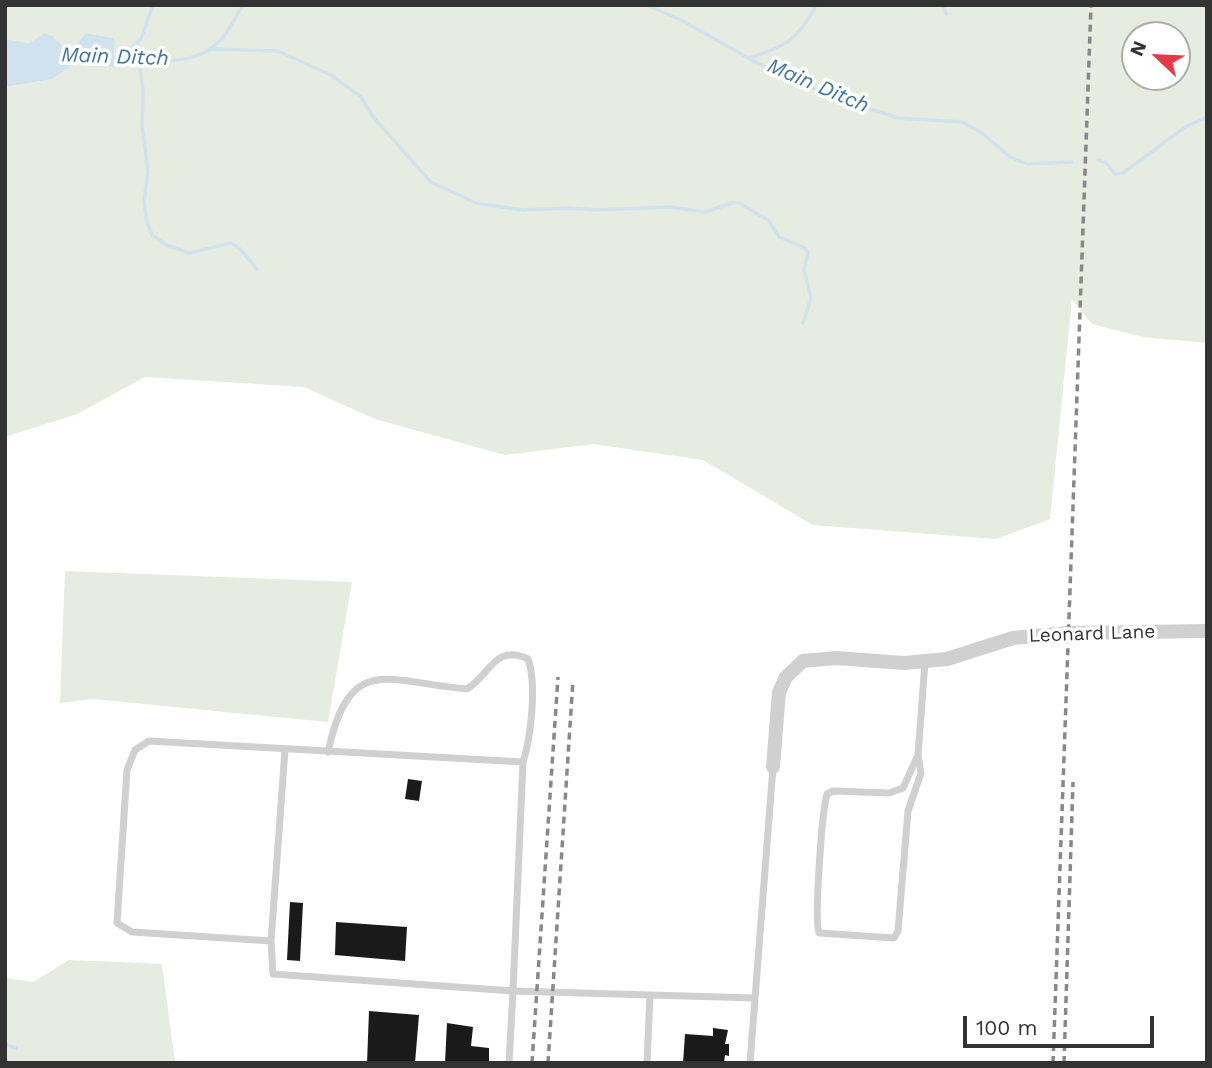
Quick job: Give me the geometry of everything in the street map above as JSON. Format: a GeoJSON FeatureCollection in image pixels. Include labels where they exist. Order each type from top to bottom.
{"type":"FeatureCollection","features":[{"type":"Feature","properties":{"kind":"street","name":"Leonard Lane"},"geometry":{"type":"LineString","coordinates":[[773,767],[779,692],[786,677],[803,661],[836,658],[904,663],[947,659],[1013,638],[1068,633],[1207,631]]}},
{"type":"Feature","properties":{"kind":"lane"},"geometry":{"type":"LineString","coordinates":[[328,752],[337,720],[346,702],[359,687],[370,680],[386,678],[467,689],[474,685],[498,658],[508,654],[521,655],[528,659],[531,669],[530,730],[523,762],[509,1063]]}},
{"type":"Feature","properties":{"kind":"lane"},"geometry":{"type":"LineString","coordinates":[[918,755],[903,788],[889,793],[833,791],[827,794],[816,926],[818,933],[894,938],[898,931],[908,811],[921,773],[918,755],[925,661]]}},
{"type":"Feature","properties":{"kind":"lane"},"geometry":{"type":"LineString","coordinates":[[271,941],[132,932],[117,923],[127,770],[135,750],[149,741],[523,762]]}},
{"type":"Feature","properties":{"kind":"lane"},"geometry":{"type":"LineString","coordinates":[[285,750],[271,941],[273,974],[513,991],[754,998]]}},
{"type":"Feature","properties":{"kind":"lane"},"geometry":{"type":"LineString","coordinates":[[750,1063],[773,767]]}},
{"type":"Feature","properties":{"kind":"lane"},"geometry":{"type":"LineString","coordinates":[[647,1063],[650,995]]}},
{"type":"Feature","properties":{"kind":"shaded area"},"geometry":{"type":"Polygon","coordinates":[[[5,5],[1207,5],[1207,343],[1143,337],[1092,324],[1072,299],[1050,519],[996,539],[813,525],[703,460],[593,444],[505,455],[375,419],[304,387],[145,377],[77,414],[5,437],[5,87],[53,79],[78,61],[114,66],[114,38],[86,33],[68,52],[53,36],[44,33],[29,43],[5,39],[5,5]]]}},
{"type":"Feature","properties":{"kind":"shaded area"},"geometry":{"type":"Polygon","coordinates":[[[65,571],[352,582],[328,722],[93,699],[60,703],[65,571]]]}},
{"type":"Feature","properties":{"kind":"shaded area"},"geometry":{"type":"Polygon","coordinates":[[[69,960],[162,964],[175,1063],[5,1063],[5,978],[33,982],[69,960]]]}},
{"type":"Feature","properties":{"kind":"water"},"geometry":{"type":"Polygon","coordinates":[[[44,33],[53,36],[68,52],[86,33],[114,38],[114,67],[78,61],[53,79],[5,87],[5,39],[29,43],[44,33]]]}},
{"type":"Feature","properties":{"kind":"building"},"geometry":{"type":"Polygon","coordinates":[[[408,779],[422,781],[419,801],[405,799],[408,779]]]}},
{"type":"Feature","properties":{"kind":"building"},"geometry":{"type":"Polygon","coordinates":[[[290,902],[303,903],[300,961],[287,960],[290,902]]]}},
{"type":"Feature","properties":{"kind":"building"},"geometry":{"type":"Polygon","coordinates":[[[336,922],[407,927],[405,961],[335,955],[336,922]]]}},
{"type":"Feature","properties":{"kind":"building"},"geometry":{"type":"Polygon","coordinates":[[[369,1011],[419,1015],[415,1063],[367,1063],[369,1011]]]}},
{"type":"Feature","properties":{"kind":"building"},"geometry":{"type":"Polygon","coordinates":[[[447,1023],[473,1027],[471,1046],[489,1048],[489,1063],[445,1063],[447,1023]]]}},
{"type":"Feature","properties":{"kind":"building"},"geometry":{"type":"Polygon","coordinates":[[[713,1028],[728,1030],[725,1044],[729,1044],[729,1056],[725,1055],[724,1063],[683,1063],[685,1034],[713,1036],[713,1028]]]}},
{"type":"Feature","properties":{"kind":"waterway"},"geometry":{"type":"LineString","coordinates":[[121,58],[141,39],[153,5]]}},
{"type":"Feature","properties":{"kind":"waterway","name":"Main Ditch"},"geometry":{"type":"LineString","coordinates":[[113,57],[168,61],[208,51],[229,29],[243,5]]}},
{"type":"Feature","properties":{"kind":"waterway","name":"Main Ditch"},"geometry":{"type":"LineString","coordinates":[[647,5],[681,20],[759,64],[835,98],[898,118],[962,122],[982,133],[1010,157],[1027,164],[1072,162]]}},
{"type":"Feature","properties":{"kind":"waterway"},"geometry":{"type":"LineString","coordinates":[[749,58],[790,40],[810,17],[816,5]]}},
{"type":"Feature","properties":{"kind":"waterway"},"geometry":{"type":"LineString","coordinates":[[942,5],[946,14]]}},
{"type":"Feature","properties":{"kind":"waterway"},"geometry":{"type":"LineString","coordinates":[[210,49],[278,51],[331,75],[361,97],[373,117],[431,182],[476,203],[523,210],[670,207],[705,212],[739,203],[768,220],[779,237],[803,247],[808,252],[804,269],[811,298],[803,323]]}},
{"type":"Feature","properties":{"kind":"waterway"},"geometry":{"type":"LineString","coordinates":[[139,61],[143,90],[142,124],[148,172],[144,201],[152,235],[166,245],[190,253],[231,243],[240,249],[257,269]]}},
{"type":"Feature","properties":{"kind":"waterway","name":"Main Ditch"},"geometry":{"type":"LineString","coordinates":[[1098,160],[1105,162],[1115,174],[1123,173],[1185,127],[1207,117]]}},
{"type":"Feature","properties":{"kind":"waterway"},"geometry":{"type":"LineString","coordinates":[[5,1044],[16,1048]]}},
{"type":"Feature","properties":{"kind":"railway"},"geometry":{"type":"LineString","coordinates":[[1053,1063],[1091,5]]}},
{"type":"Feature","properties":{"kind":"railway"},"geometry":{"type":"LineString","coordinates":[[532,1063],[558,677]]}},
{"type":"Feature","properties":{"kind":"railway"},"geometry":{"type":"LineString","coordinates":[[548,1063],[573,680]]}},
{"type":"Feature","properties":{"kind":"railway"},"geometry":{"type":"LineString","coordinates":[[1064,1063],[1073,782]]}}]}
